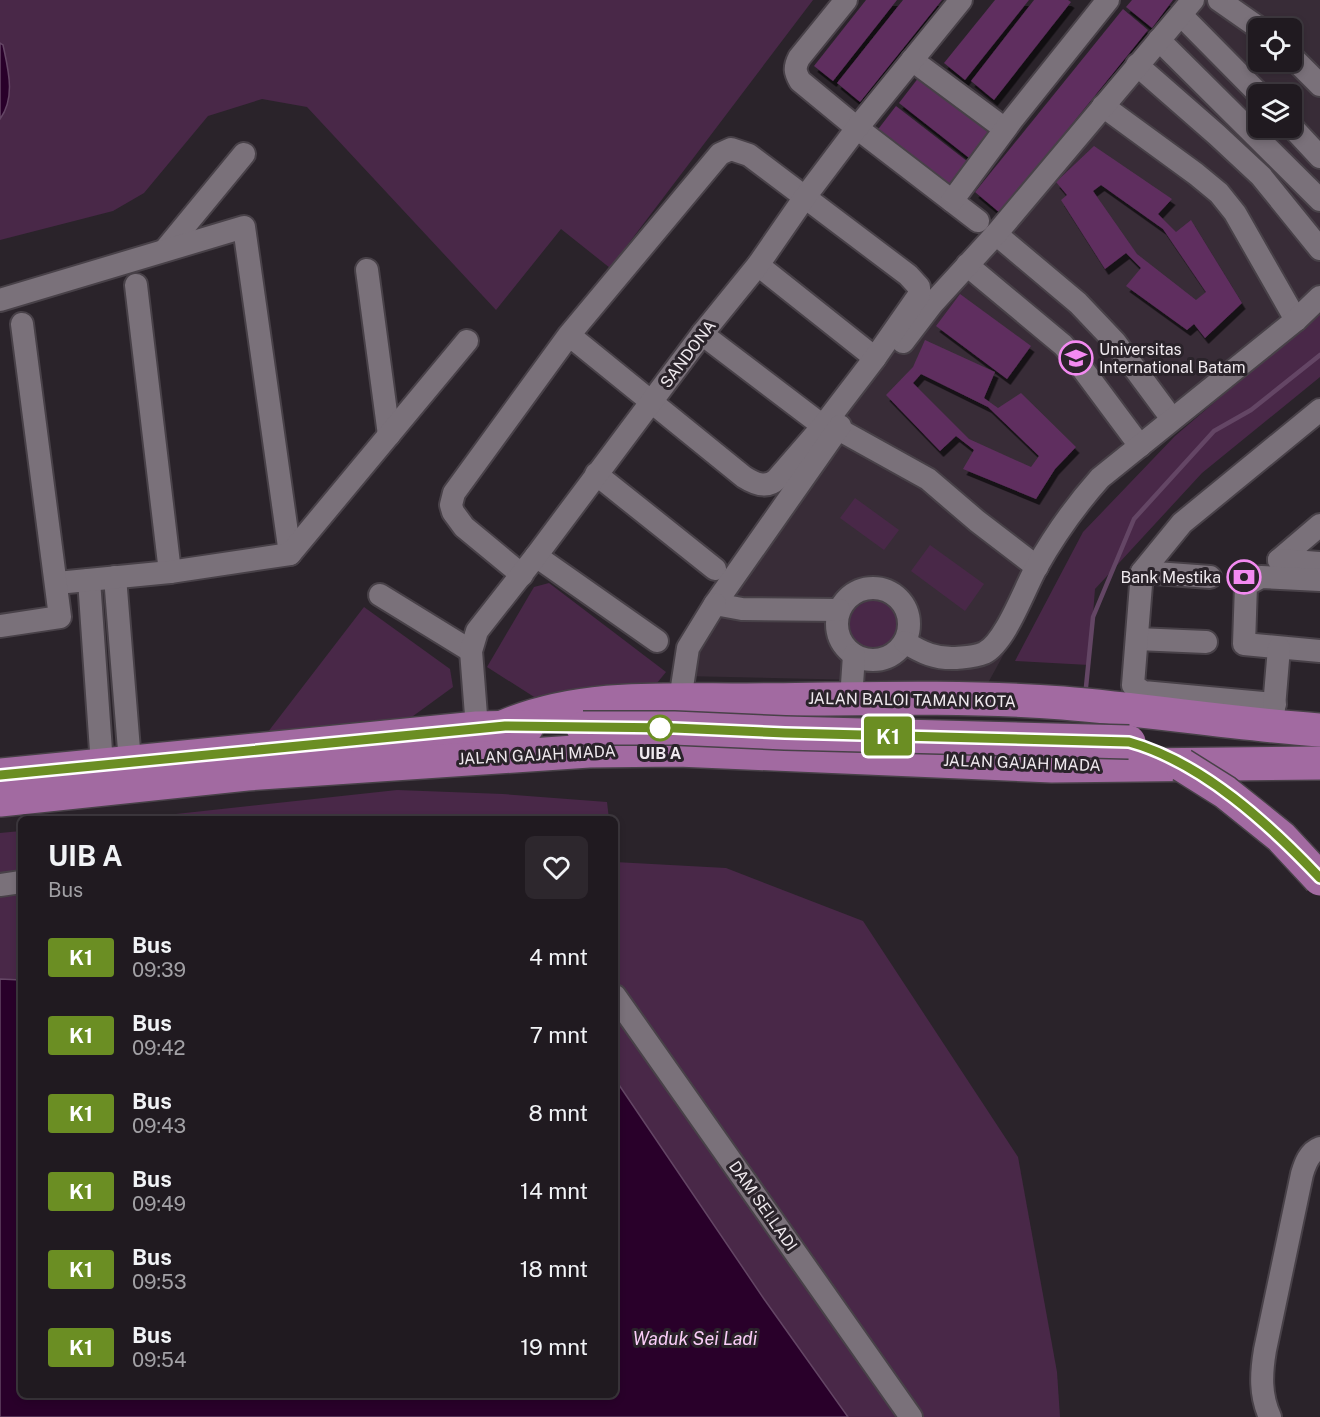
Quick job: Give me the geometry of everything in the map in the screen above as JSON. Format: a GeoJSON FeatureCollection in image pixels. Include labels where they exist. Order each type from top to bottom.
{"type":"FeatureCollection","features":[{"type":"Feature","properties":{"kind":"highway","name":"JALAN BALOI TAMAN KOTA"},"geometry":{"type":"LineString","coordinates":[[491,727],[559,708],[628,700],[865,699],[1061,703],[1140,710],[1274,715],[1320,730]]}},
{"type":"Feature","properties":{"kind":"highway"},"geometry":{"type":"LineString","coordinates":[[1052,766],[1065,757],[1072,748],[1076,734],[1075,721],[1061,703]]}},
{"type":"Feature","properties":{"kind":"highway","name":"JALAN GAJAH MADA"},"geometry":{"type":"LineString","coordinates":[[0,775],[491,727],[674,728],[1129,742],[1156,751],[1225,792],[1281,837],[1320,879]]}},
{"type":"Feature","properties":{"kind":"highway","name":"JALAN GAJAH MADA"},"geometry":{"type":"LineString","coordinates":[[0,800],[247,774],[589,751],[678,750],[1052,766],[1320,763]]}},
{"type":"Feature","properties":{"kind":"street"},"geometry":{"type":"LineString","coordinates":[[846,0],[799,58],[795,66],[800,81],[857,128],[987,227],[1078,303],[1115,342],[1172,419]]}},
{"type":"Feature","properties":{"kind":"street","name":"SANDONA"},"geometry":{"type":"LineString","coordinates":[[491,727],[471,651],[477,631],[522,575],[702,334],[758,265],[857,128],[961,0]]}},
{"type":"Feature","properties":{"kind":"street"},"geometry":{"type":"LineString","coordinates":[[952,201],[1005,129],[1108,0]]}},
{"type":"Feature","properties":{"kind":"street"},"geometry":{"type":"LineString","coordinates":[[1219,0],[1248,20]]}},
{"type":"Feature","properties":{"kind":"street"},"geometry":{"type":"LineString","coordinates":[[569,335],[744,477],[760,485],[772,483],[830,427],[932,304],[968,265],[987,227],[1102,106],[1187,7],[1251,84]]}},
{"type":"Feature","properties":{"kind":"street"},"geometry":{"type":"LineString","coordinates":[[1159,40],[1320,200]]}},
{"type":"Feature","properties":{"kind":"street"},"geometry":{"type":"LineString","coordinates":[[912,60],[1005,129]]}},
{"type":"Feature","properties":{"kind":"street"},"geometry":{"type":"LineString","coordinates":[[1137,65],[1261,176],[1320,249]]}},
{"type":"Feature","properties":{"kind":"street"},"geometry":{"type":"LineString","coordinates":[[1302,67],[1320,85]]}},
{"type":"Feature","properties":{"kind":"street"},"geometry":{"type":"LineString","coordinates":[[1102,106],[1219,193],[1235,213],[1296,320]]}},
{"type":"Feature","properties":{"kind":"street"},"geometry":{"type":"LineString","coordinates":[[1302,138],[1320,157]]}},
{"type":"Feature","properties":{"kind":"street"},"geometry":{"type":"LineString","coordinates":[[522,575],[464,527],[453,512],[451,505],[454,492],[569,335],[720,154],[726,150],[739,150],[749,155],[908,274],[920,287],[919,295],[875,358],[688,648],[680,700]]}},
{"type":"Feature","properties":{"kind":"street"},"geometry":{"type":"LineString","coordinates":[[165,250],[244,154]]}},
{"type":"Feature","properties":{"kind":"street"},"geometry":{"type":"LineString","coordinates":[[0,300],[244,227],[290,554]]}},
{"type":"Feature","properties":{"kind":"street"},"geometry":{"type":"LineString","coordinates":[[758,265],[875,358]]}},
{"type":"Feature","properties":{"kind":"street"},"geometry":{"type":"LineString","coordinates":[[968,265],[1063,345],[1140,446]]}},
{"type":"Feature","properties":{"kind":"street"},"geometry":{"type":"LineString","coordinates":[[367,270],[389,435]]}},
{"type":"Feature","properties":{"kind":"street"},"geometry":{"type":"LineString","coordinates":[[136,285],[170,572]]}},
{"type":"Feature","properties":{"kind":"street"},"geometry":{"type":"LineString","coordinates":[[905,642],[921,652],[943,658],[970,657],[985,652],[1000,640],[1037,567],[1079,502],[1100,478],[1296,320],[1320,297]]}},
{"type":"Feature","properties":{"kind":"street"},"geometry":{"type":"LineString","coordinates":[[0,626],[60,617],[22,324]]}},
{"type":"Feature","properties":{"kind":"street"},"geometry":{"type":"LineString","coordinates":[[702,334],[830,427],[928,479],[977,521],[1037,567]]}},
{"type":"Feature","properties":{"kind":"street"},"geometry":{"type":"LineString","coordinates":[[57,583],[170,572],[290,554],[467,341]]}},
{"type":"Feature","properties":{"kind":"street"},"geometry":{"type":"LineString","coordinates":[[1279,648],[1274,715],[1143,692],[1133,685],[1145,568],[1182,523],[1320,410]]}},
{"type":"Feature","properties":{"kind":"street"},"geometry":{"type":"LineString","coordinates":[[596,474],[715,569]]}},
{"type":"Feature","properties":{"kind":"street"},"geometry":{"type":"LineString","coordinates":[[1320,525],[1279,560],[1320,562]]}},
{"type":"Feature","properties":{"kind":"street"},"geometry":{"type":"LineString","coordinates":[[536,556],[657,641]]}},
{"type":"Feature","properties":{"kind":"street"},"geometry":{"type":"LineString","coordinates":[[1145,568],[1210,577]]}},
{"type":"Feature","properties":{"kind":"street"},"geometry":{"type":"LineString","coordinates":[[115,577],[116,764]]}},
{"type":"Feature","properties":{"kind":"street"},"geometry":{"type":"LineString","coordinates":[[1320,580],[1261,577],[1246,585],[1244,644],[1320,651]]}},
{"type":"Feature","properties":{"kind":"street"},"geometry":{"type":"LineString","coordinates":[[89,580],[116,764]]}},
{"type":"Feature","properties":{"kind":"street"},"geometry":{"type":"LineString","coordinates":[[877,587],[889,591],[906,607],[909,631],[905,642],[899,650],[880,660],[867,660],[854,655],[845,647],[839,635],[837,623],[839,610],[845,600],[855,592],[877,587]]}},
{"type":"Feature","properties":{"kind":"street"},"geometry":{"type":"LineString","coordinates":[[380,595],[471,651]]}},
{"type":"Feature","properties":{"kind":"street"},"geometry":{"type":"LineString","coordinates":[[715,604],[742,609],[839,610]]}},
{"type":"Feature","properties":{"kind":"street"},"geometry":{"type":"LineString","coordinates":[[1137,639],[1206,642]]}},
{"type":"Feature","properties":{"kind":"street"},"geometry":{"type":"LineString","coordinates":[[854,655],[865,699]]}},
{"type":"Feature","properties":{"kind":"street"},"geometry":{"type":"LineString","coordinates":[[865,699],[880,660]]}},
{"type":"Feature","properties":{"kind":"street"},"geometry":{"type":"LineString","coordinates":[[0,885],[18,882]]}},
{"type":"Feature","properties":{"kind":"street","name":"DAM SEI.LADI"},"geometry":{"type":"LineString","coordinates":[[618,1000],[911,1417]]}},
{"type":"Feature","properties":{"kind":"street"},"geometry":{"type":"LineString","coordinates":[[1270,1417],[1262,1389],[1263,1360],[1302,1174],[1307,1160],[1316,1149],[1320,1148]]}},
{"type":"Feature","properties":{"kind":"shaded area"},"geometry":{"type":"Polygon","coordinates":[[[0,0],[813,0],[610,268],[561,229],[496,310],[307,107],[262,99],[208,116],[144,193],[113,211],[0,240],[0,0]]]}},
{"type":"Feature","properties":{"kind":"shaded area","name":"Universitas International Batam"},"geometry":{"type":"Polygon","coordinates":[[[1184,0],[1320,0],[1320,312],[1114,482],[1071,531],[988,683],[683,676],[687,641],[855,400],[918,315],[1184,0]]]}},
{"type":"Feature","properties":{"kind":"shaded area"},"geometry":{"type":"Polygon","coordinates":[[[1320,312],[1320,377],[1202,473],[1095,589],[1089,665],[1015,661],[1083,532],[1175,436],[1320,312]]]}},
{"type":"Feature","properties":{"kind":"shaded area"},"geometry":{"type":"Polygon","coordinates":[[[855,498],[899,530],[884,550],[840,518],[855,498]]]}},
{"type":"Feature","properties":{"kind":"shaded area"},"geometry":{"type":"Polygon","coordinates":[[[930,545],[984,584],[965,611],[911,571],[930,545]]]}},
{"type":"Feature","properties":{"kind":"shaded area"},"geometry":{"type":"Polygon","coordinates":[[[549,583],[666,672],[648,694],[542,702],[487,667],[534,587],[549,583]]]}},
{"type":"Feature","properties":{"kind":"shaded area"},"geometry":{"type":"Polygon","coordinates":[[[875,600],[889,604],[897,612],[901,626],[897,640],[889,648],[875,652],[861,648],[853,640],[849,626],[853,612],[861,604],[875,600]]]}},
{"type":"Feature","properties":{"kind":"shaded area"},"geometry":{"type":"Polygon","coordinates":[[[364,607],[450,669],[453,687],[398,727],[261,741],[364,607]]]}},
{"type":"Feature","properties":{"kind":"shaded area"},"geometry":{"type":"Polygon","coordinates":[[[397,790],[503,794],[607,802],[609,816],[158,816],[397,790]]]}},
{"type":"Feature","properties":{"kind":"shaded area"},"geometry":{"type":"Polygon","coordinates":[[[18,831],[18,980],[0,979],[0,833],[18,831]]]}},
{"type":"Feature","properties":{"kind":"shaded area"},"geometry":{"type":"Polygon","coordinates":[[[618,862],[726,868],[863,921],[1018,1157],[1057,1372],[1060,1417],[848,1417],[764,1299],[618,1083],[618,862]]]}},
{"type":"Feature","properties":{"kind":"water"},"geometry":{"type":"Polygon","coordinates":[[[0,43],[3,45],[7,64],[9,92],[8,102],[0,119],[0,43]]]}},
{"type":"Feature","properties":{"kind":"water","name":"Waduk Sei Ladi"},"geometry":{"type":"Polygon","coordinates":[[[0,979],[18,980],[18,1398],[618,1398],[618,1083],[764,1299],[848,1417],[0,1417],[0,979]]]}},
{"type":"Feature","properties":{"kind":"building"},"geometry":{"type":"Polygon","coordinates":[[[866,0],[897,0],[833,81],[814,66],[866,0]]]}},
{"type":"Feature","properties":{"kind":"building"},"geometry":{"type":"Polygon","coordinates":[[[903,0],[942,0],[860,102],[837,83],[903,0]]]}},
{"type":"Feature","properties":{"kind":"building"},"geometry":{"type":"Polygon","coordinates":[[[995,0],[1029,0],[965,80],[944,63],[995,0]]]}},
{"type":"Feature","properties":{"kind":"building"},"geometry":{"type":"Polygon","coordinates":[[[1034,0],[1068,0],[1071,2],[994,100],[971,81],[1034,0]]]}},
{"type":"Feature","properties":{"kind":"building"},"geometry":{"type":"Polygon","coordinates":[[[1132,0],[1173,0],[1152,28],[1126,7],[1132,0]]]}},
{"type":"Feature","properties":{"kind":"building"},"geometry":{"type":"Polygon","coordinates":[[[1123,9],[1148,30],[1000,213],[975,192],[1123,9]]]}},
{"type":"Feature","properties":{"kind":"building"},"geometry":{"type":"Polygon","coordinates":[[[919,77],[993,136],[973,161],[899,103],[919,77]]]}},
{"type":"Feature","properties":{"kind":"building"},"geometry":{"type":"Polygon","coordinates":[[[896,106],[972,165],[952,191],[876,132],[896,106]]]}},
{"type":"Feature","properties":{"kind":"building"},"geometry":{"type":"Polygon","coordinates":[[[1094,146],[1172,199],[1158,214],[1176,232],[1191,220],[1242,303],[1205,338],[1194,324],[1187,330],[1126,286],[1141,268],[1126,253],[1105,269],[1061,200],[1067,195],[1056,182],[1094,146]],[[1101,185],[1093,191],[1137,254],[1196,300],[1206,292],[1163,229],[1101,185]]]}},
{"type":"Feature","properties":{"kind":"building"},"geometry":{"type":"Polygon","coordinates":[[[960,294],[1031,346],[1007,379],[936,326],[960,294]]]}},
{"type":"Feature","properties":{"kind":"building"},"geometry":{"type":"Polygon","coordinates":[[[925,340],[995,372],[984,398],[998,408],[1021,393],[1076,447],[1055,469],[1036,499],[963,469],[974,450],[956,436],[940,451],[886,395],[913,367],[925,340]],[[921,374],[913,383],[969,439],[1031,467],[1039,456],[988,407],[921,374]]]}},
{"type":"Feature","properties":{"kind":"waterway"},"geometry":{"type":"LineString","coordinates":[[1086,687],[1093,617],[1134,519],[1214,431],[1251,410],[1320,355]]}},
{"type":"Feature","properties":{"kind":"bus line","name":"K1"},"geometry":{"type":"LineString","coordinates":[[0,775],[505,726],[674,728],[1129,742],[1147,747],[1182,765],[1225,792],[1281,837],[1320,878]]}},
{"type":"Feature","properties":{"kind":"place","name":"Universitas International Batam"},"geometry":{"type":"Point","coordinates":[1076,358]}},
{"type":"Feature","properties":{"kind":"place","name":"Bank Mestika"},"geometry":{"type":"Point","coordinates":[1244,577]}},
{"type":"Feature","properties":{"kind":"place","name":"UIB A"},"geometry":{"type":"Point","coordinates":[660,728]}}]}
